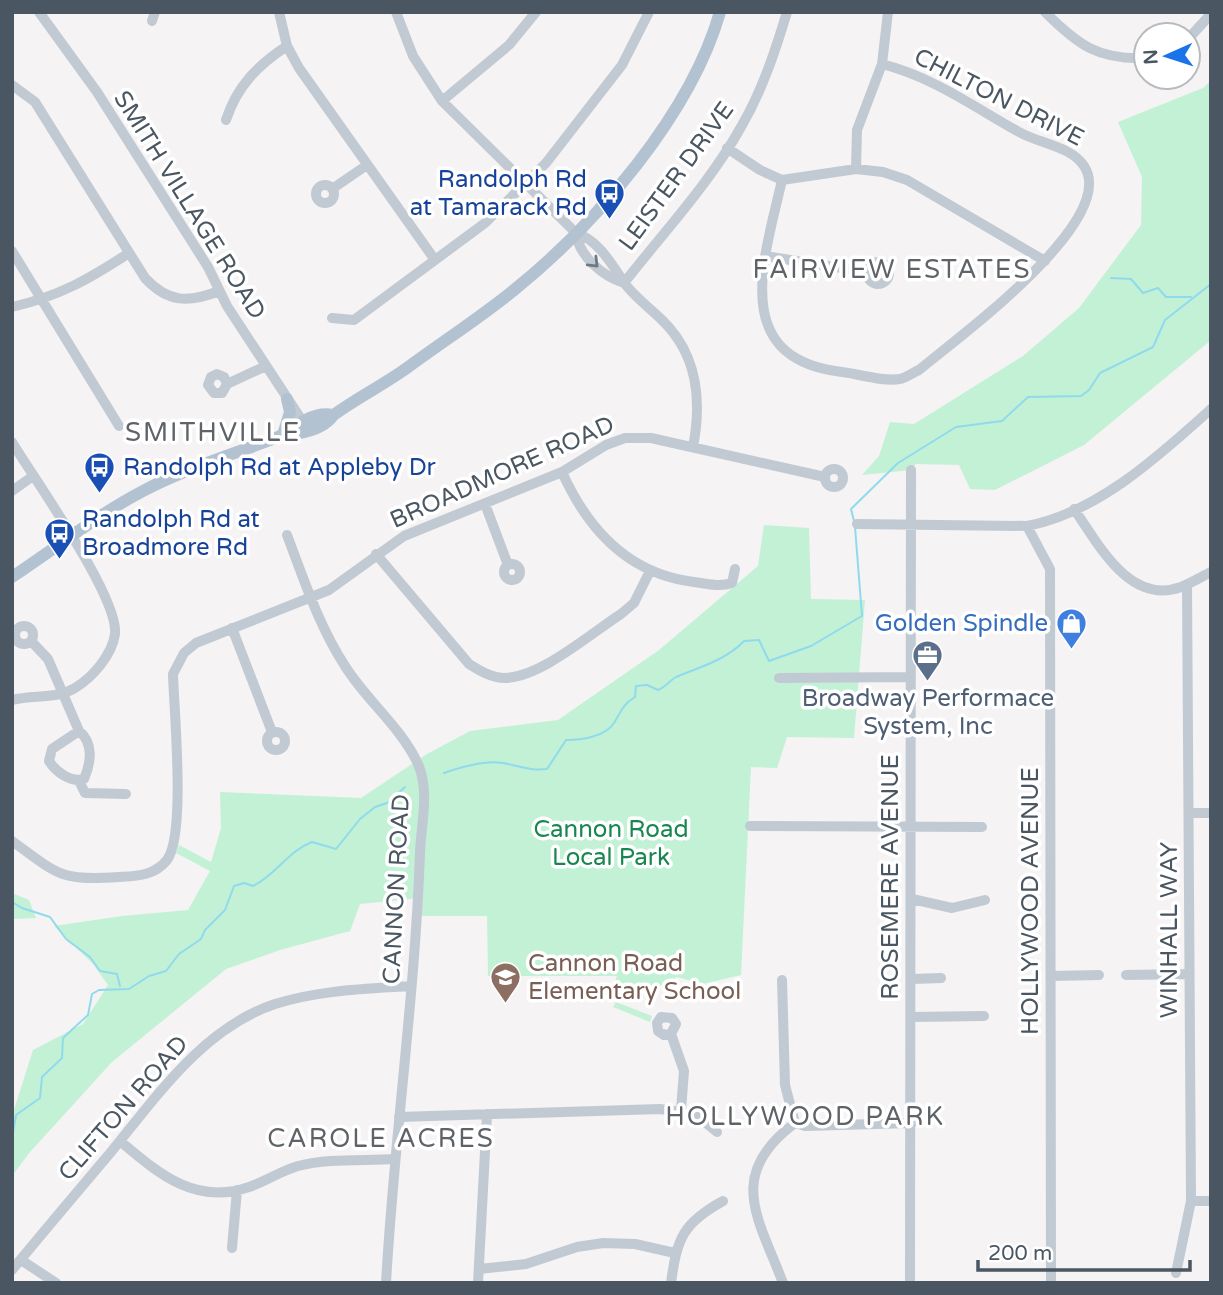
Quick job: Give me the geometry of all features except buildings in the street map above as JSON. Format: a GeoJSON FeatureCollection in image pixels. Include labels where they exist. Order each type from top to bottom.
{"type":"FeatureCollection","features":[{"type":"Feature","properties":{"kind":"main road"},"geometry":{"type":"LineString","coordinates":[[283,435],[300,434],[328,422],[333,415],[375,391],[513,291],[576,233],[669,121],[702,61],[720,12]]}},
{"type":"Feature","properties":{"kind":"main road"},"geometry":{"type":"LineString","coordinates":[[283,435],[290,412],[287,398]]}},
{"type":"Feature","properties":{"kind":"main road"},"geometry":{"type":"LineString","coordinates":[[12,577],[72,538],[93,520],[144,490],[283,435],[324,413],[333,415]]}},
{"type":"Feature","properties":{"kind":"street","name":"SMITH VILLAGE ROAD"},"geometry":{"type":"LineString","coordinates":[[39,12],[97,92],[303,422]]}},
{"type":"Feature","properties":{"kind":"street"},"geometry":{"type":"LineString","coordinates":[[279,12],[287,46],[299,68],[435,260]]}},
{"type":"Feature","properties":{"kind":"street"},"geometry":{"type":"LineString","coordinates":[[396,12],[413,56],[442,101],[576,233],[578,247],[608,278],[624,283],[680,340],[692,365],[699,403],[693,447]]}},
{"type":"Feature","properties":{"kind":"street"},"geometry":{"type":"LineString","coordinates":[[442,101],[509,45],[535,12]]}},
{"type":"Feature","properties":{"kind":"street"},"geometry":{"type":"LineString","coordinates":[[332,318],[354,320],[485,223],[546,163],[622,65],[649,12]]}},
{"type":"Feature","properties":{"kind":"street","name":"LEISTER DRIVE"},"geometry":{"type":"LineString","coordinates":[[624,283],[727,148],[750,110],[774,57],[787,12]]}},
{"type":"Feature","properties":{"kind":"street"},"geometry":{"type":"LineString","coordinates":[[856,169],[858,130],[882,64],[888,12]]}},
{"type":"Feature","properties":{"kind":"street"},"geometry":{"type":"LineString","coordinates":[[1045,12],[1086,48],[1123,59],[1132,59]]}},
{"type":"Feature","properties":{"kind":"street"},"geometry":{"type":"LineString","coordinates":[[226,120],[231,105],[250,75],[287,46]]}},
{"type":"Feature","properties":{"kind":"street","name":"CHILTON DRIVE"},"geometry":{"type":"LineString","coordinates":[[782,180],[765,256],[760,297],[763,316],[783,348],[798,360],[822,370],[901,379],[919,370],[1045,261],[1087,202],[1090,176],[1083,164],[1070,153],[1024,135],[923,76],[882,64]]}},
{"type":"Feature","properties":{"kind":"street"},"geometry":{"type":"LineString","coordinates":[[12,85],[35,102],[150,284],[172,298],[197,299],[219,290]]}},
{"type":"Feature","properties":{"kind":"street"},"geometry":{"type":"LineString","coordinates":[[727,148],[760,170],[782,180],[856,169],[883,172],[907,180],[1045,261]]}},
{"type":"Feature","properties":{"kind":"street"},"geometry":{"type":"LineString","coordinates":[[332,189],[367,165]]}},
{"type":"Feature","properties":{"kind":"street"},"geometry":{"type":"LineString","coordinates":[[12,251],[119,426]]}},
{"type":"Feature","properties":{"kind":"street"},"geometry":{"type":"LineString","coordinates":[[12,307],[43,300],[80,285],[129,253]]}},
{"type":"Feature","properties":{"kind":"street"},"geometry":{"type":"LineString","coordinates":[[765,256],[867,272]]}},
{"type":"Feature","properties":{"kind":"street"},"geometry":{"type":"LineString","coordinates":[[228,384],[266,366]]}},
{"type":"Feature","properties":{"kind":"street"},"geometry":{"type":"LineString","coordinates":[[857,524],[1027,526],[1044,523],[1107,492],[1144,467],[1211,409]]}},
{"type":"Feature","properties":{"kind":"street","name":"BROADMORE ROAD"},"geometry":{"type":"LineString","coordinates":[[12,841],[66,878],[143,876],[156,870],[168,858],[177,832],[173,674],[184,653],[196,643],[342,583],[376,554],[404,536],[562,472],[606,445],[625,438],[651,438],[825,477]]}},
{"type":"Feature","properties":{"kind":"street"},"geometry":{"type":"LineString","coordinates":[[12,442],[72,538],[112,612],[115,632],[110,651],[100,666],[75,688],[64,693],[12,700]]}},
{"type":"Feature","properties":{"kind":"street","name":"ROSEMERE AVENUE"},"geometry":{"type":"LineString","coordinates":[[910,1283],[911,470]]}},
{"type":"Feature","properties":{"kind":"street"},"geometry":{"type":"LineString","coordinates":[[562,472],[576,502],[598,534],[618,552],[650,571],[684,581],[723,586],[732,583],[735,569]]}},
{"type":"Feature","properties":{"kind":"street"},"geometry":{"type":"LineString","coordinates":[[12,491],[33,476]]}},
{"type":"Feature","properties":{"kind":"street"},"geometry":{"type":"LineString","coordinates":[[485,504],[508,565]]}},
{"type":"Feature","properties":{"kind":"street"},"geometry":{"type":"LineString","coordinates":[[1074,509],[1124,576],[1144,587],[1157,589],[1186,584],[1211,572]]}},
{"type":"Feature","properties":{"kind":"street","name":"HOLLYWOOD AVENUE"},"geometry":{"type":"LineString","coordinates":[[1027,526],[1050,569],[1051,1283]]}},
{"type":"Feature","properties":{"kind":"street","name":"CANNON ROAD"},"geometry":{"type":"LineString","coordinates":[[287,535],[311,597],[346,668],[401,737],[418,765],[422,779],[424,806],[421,880],[386,1283]]}},
{"type":"Feature","properties":{"kind":"street"},"geometry":{"type":"LineString","coordinates":[[376,554],[469,664],[482,673],[502,678],[534,671],[621,614],[643,589],[650,571]]}},
{"type":"Feature","properties":{"kind":"street","name":"WINHALL WAY"},"geometry":{"type":"LineString","coordinates":[[1176,1273],[1191,1200],[1186,584]]}},
{"type":"Feature","properties":{"kind":"street"},"geometry":{"type":"LineString","coordinates":[[232,628],[272,733]]}},
{"type":"Feature","properties":{"kind":"street"},"geometry":{"type":"LineString","coordinates":[[31,642],[48,659],[79,731],[88,743],[90,760],[84,779],[79,781]]}},
{"type":"Feature","properties":{"kind":"street"},"geometry":{"type":"LineString","coordinates":[[779,678],[911,677]]}},
{"type":"Feature","properties":{"kind":"street"},"geometry":{"type":"LineString","coordinates":[[79,731],[52,749],[49,761],[63,775],[79,781],[85,793],[126,794]]}},
{"type":"Feature","properties":{"kind":"street"},"geometry":{"type":"LineString","coordinates":[[1189,813],[1211,813]]}},
{"type":"Feature","properties":{"kind":"street"},"geometry":{"type":"LineString","coordinates":[[750,826],[982,827]]}},
{"type":"Feature","properties":{"kind":"street"},"geometry":{"type":"LineString","coordinates":[[912,899],[952,908],[985,900]]}},
{"type":"Feature","properties":{"kind":"street"},"geometry":{"type":"LineString","coordinates":[[1126,975],[1189,974]]}},
{"type":"Feature","properties":{"kind":"street"},"geometry":{"type":"LineString","coordinates":[[1051,976],[1100,975]]}},
{"type":"Feature","properties":{"kind":"street"},"geometry":{"type":"LineString","coordinates":[[912,979],[941,978]]}},
{"type":"Feature","properties":{"kind":"street"},"geometry":{"type":"LineString","coordinates":[[782,979],[785,1084],[795,1123]]}},
{"type":"Feature","properties":{"kind":"street","name":"CLIFTON ROAD"},"geometry":{"type":"LineString","coordinates":[[12,1270],[192,1057],[210,1041],[254,1013],[311,995],[411,986]]}},
{"type":"Feature","properties":{"kind":"street"},"geometry":{"type":"LineString","coordinates":[[912,1017],[984,1016]]}},
{"type":"Feature","properties":{"kind":"street"},"geometry":{"type":"LineString","coordinates":[[671,1034],[684,1071],[681,1110]]}},
{"type":"Feature","properties":{"kind":"street"},"geometry":{"type":"LineString","coordinates":[[399,1117],[681,1110],[695,1114],[717,1132]]}},
{"type":"Feature","properties":{"kind":"street"},"geometry":{"type":"LineString","coordinates":[[478,1283],[487,1114]]}},
{"type":"Feature","properties":{"kind":"street"},"geometry":{"type":"LineString","coordinates":[[795,1123],[806,1126],[912,1124]]}},
{"type":"Feature","properties":{"kind":"street"},"geometry":{"type":"LineString","coordinates":[[783,1283],[752,1203],[751,1187],[762,1158],[795,1123]]}},
{"type":"Feature","properties":{"kind":"street"},"geometry":{"type":"LineString","coordinates":[[120,1141],[166,1179],[179,1186],[218,1193],[237,1190],[301,1165],[395,1159]]}},
{"type":"Feature","properties":{"kind":"street"},"geometry":{"type":"LineString","coordinates":[[232,1248],[237,1190]]}},
{"type":"Feature","properties":{"kind":"street"},"geometry":{"type":"LineString","coordinates":[[1191,1200],[1211,1200]]}},
{"type":"Feature","properties":{"kind":"street"},"geometry":{"type":"LineString","coordinates":[[671,1283],[675,1253],[682,1233],[693,1219],[723,1201]]}},
{"type":"Feature","properties":{"kind":"street"},"geometry":{"type":"LineString","coordinates":[[479,1269],[526,1264],[577,1247],[603,1243],[635,1244],[675,1253]]}},
{"type":"Feature","properties":{"kind":"street"},"geometry":{"type":"LineString","coordinates":[[21,1260],[56,1283]]}},
{"type":"Feature","properties":{"kind":"green space"},"geometry":{"type":"Polygon","coordinates":[[[1211,81],[1210,341],[1084,445],[995,490],[970,489],[959,465],[916,464],[911,470],[862,475],[879,456],[890,422],[914,424],[1023,356],[1079,308],[1141,225],[1142,177],[1118,122],[1196,91],[1202,91],[1211,81]]]}},
{"type":"Feature","properties":{"kind":"green space","name":"Cannon Road Local Park"},"geometry":{"type":"Polygon","coordinates":[[[764,525],[809,528],[811,599],[865,600],[854,738],[787,737],[777,768],[751,767],[741,975],[703,984],[677,977],[665,985],[611,992],[617,976],[488,976],[487,916],[419,916],[419,898],[360,904],[350,931],[280,950],[226,969],[112,1062],[30,1152],[12,1176],[12,1116],[33,1050],[83,1024],[108,985],[93,964],[54,926],[188,910],[210,871],[176,853],[179,845],[211,862],[221,828],[220,792],[361,798],[427,754],[470,731],[558,720],[659,650],[758,566],[764,525]]]}},
{"type":"Feature","properties":{"kind":"green space"},"geometry":{"type":"Polygon","coordinates":[[[12,893],[29,900],[36,918],[12,919],[12,893]]]}},
{"type":"Feature","properties":{"kind":"green space"},"geometry":{"type":"Polygon","coordinates":[[[616,1002],[652,1016],[650,1022],[613,1007],[616,1002]]]}},
{"type":"Feature","properties":{"kind":"waterway"},"geometry":{"type":"LineString","coordinates":[[1111,278],[1131,279],[1143,293],[1158,288],[1166,297],[1191,297]]}},
{"type":"Feature","properties":{"kind":"waterway"},"geometry":{"type":"LineString","coordinates":[[854,521],[851,509],[898,463],[956,427],[1002,421],[1028,397],[1081,396],[1089,390],[1100,373],[1153,347],[1165,320],[1211,284]]}},
{"type":"Feature","properties":{"kind":"waterway"},"geometry":{"type":"LineString","coordinates":[[444,773],[489,762],[547,769],[566,740],[592,737],[610,728],[624,706],[635,697],[636,686],[647,685],[658,690],[676,677],[721,658],[744,641],[759,640],[769,661],[811,646],[862,616],[855,527]]}},
{"type":"Feature","properties":{"kind":"waterway"},"geometry":{"type":"LineString","coordinates":[[12,1139],[16,1115],[40,1098],[42,1077],[62,1058],[63,1038],[88,1015],[92,994],[99,990],[129,989],[149,976],[166,971],[179,954],[201,939],[205,930],[225,910],[234,886],[244,883],[253,886],[269,876],[296,851],[312,842],[336,849],[360,819],[375,807],[387,803],[405,787]]}},
{"type":"Feature","properties":{"kind":"waterway"},"geometry":{"type":"LineString","coordinates":[[12,902],[50,917],[66,939],[90,957],[100,971],[117,974],[120,986]]}},
{"type":"Feature","properties":{"kind":"place","name":"Randolph Rd at Tamarack Rd"},"geometry":{"type":"Point","coordinates":[610,220]}},
{"type":"Feature","properties":{"kind":"place","name":"Randolph Rd at Appleby Dr"},"geometry":{"type":"Point","coordinates":[100,494]}},
{"type":"Feature","properties":{"kind":"place","name":"Randolph Rd at Broadmore Rd"},"geometry":{"type":"Point","coordinates":[59,560]}},
{"type":"Feature","properties":{"kind":"place","name":"Golden Spindle"},"geometry":{"type":"Point","coordinates":[1071,650]}},
{"type":"Feature","properties":{"kind":"place","name":"Broadway Performace System, Inc"},"geometry":{"type":"Point","coordinates":[928,683]}},
{"type":"Feature","properties":{"kind":"place","name":"Cannon Road Elementary School"},"geometry":{"type":"Point","coordinates":[505,1004]}},
{"type":"Feature","properties":{"kind":"district","name":"FAIRVIEW ESTATES"},"geometry":{"type":"Point","coordinates":[892,269]}},
{"type":"Feature","properties":{"kind":"district","name":"SMITHVILLE"},"geometry":{"type":"Point","coordinates":[213,432]}},
{"type":"Feature","properties":{"kind":"district","name":"HOLLYWOOD PARK"},"geometry":{"type":"Point","coordinates":[805,1116]}},
{"type":"Feature","properties":{"kind":"district","name":"CAROLE ACRES"},"geometry":{"type":"Point","coordinates":[381,1138]}}]}
